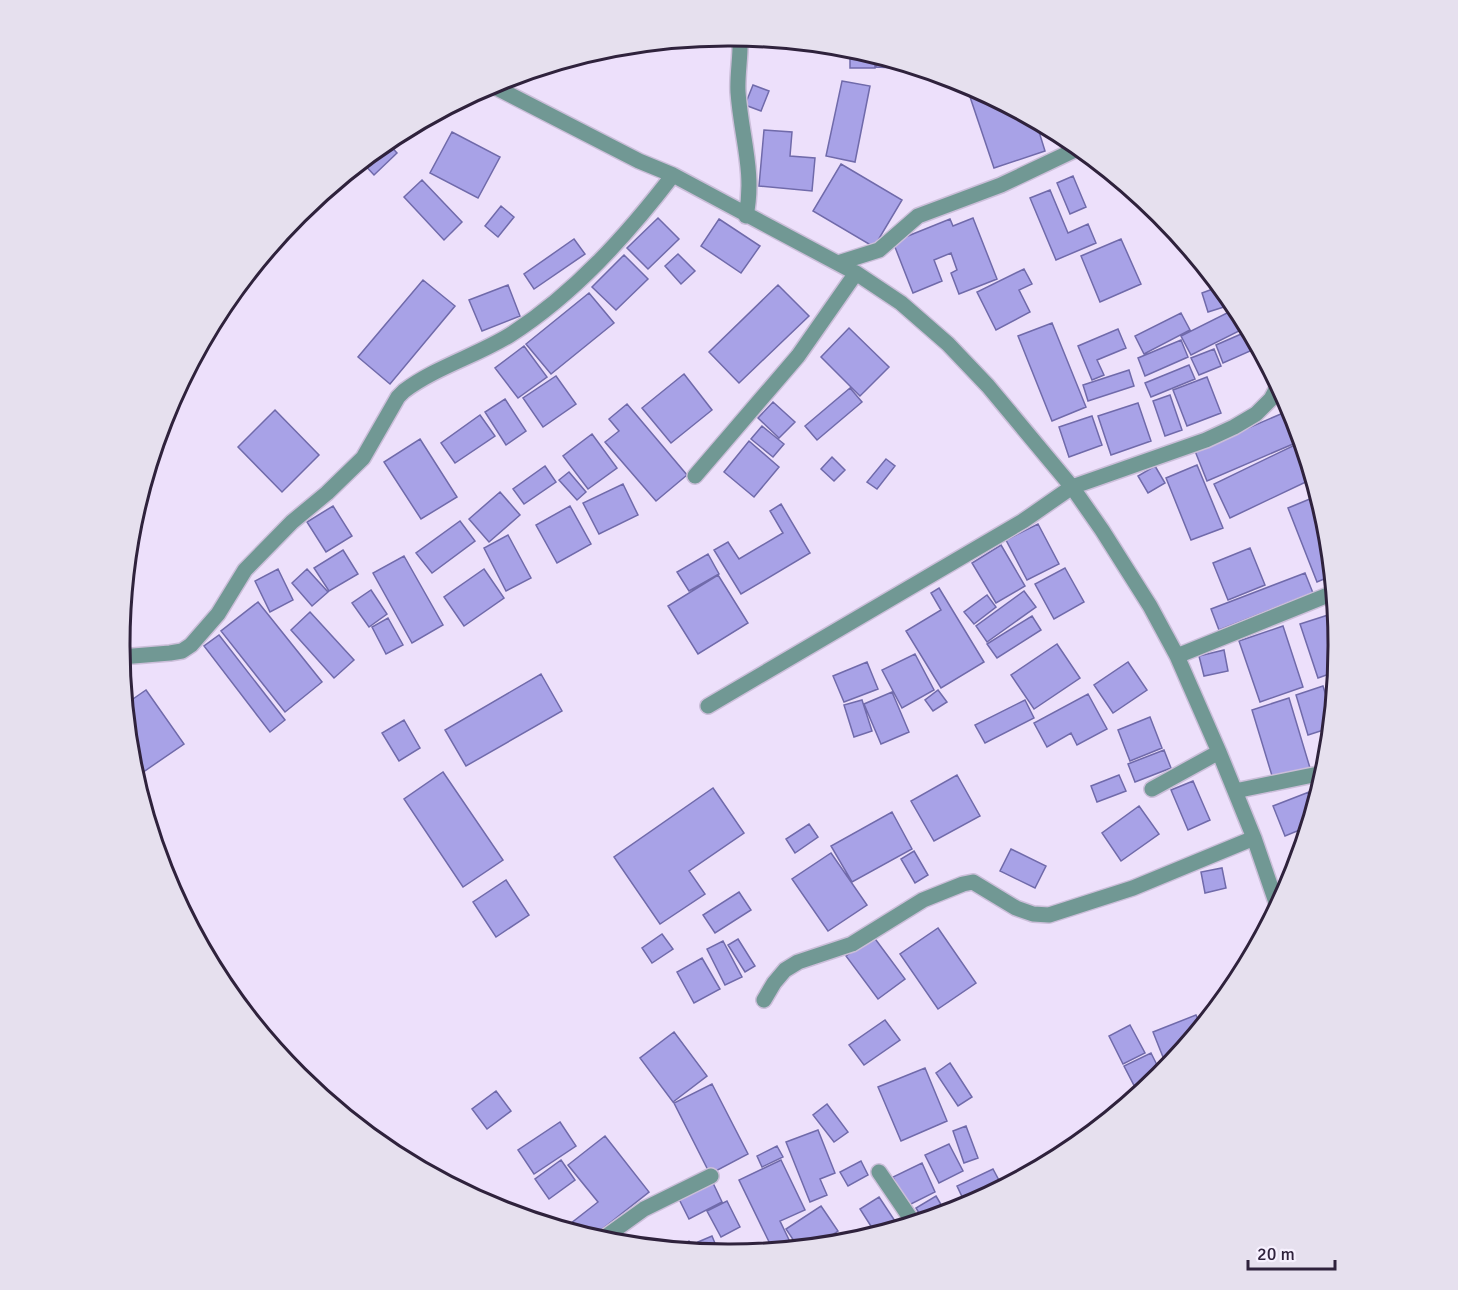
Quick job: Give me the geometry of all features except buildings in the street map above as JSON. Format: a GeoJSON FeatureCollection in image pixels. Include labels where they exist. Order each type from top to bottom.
{"type":"FeatureCollection","features":[{"type":"Feature","properties":{"kind":"street"},"geometry":{"type":"LineString","coordinates":[[740,47],[738,92],[749,162],[750,186],[746,216]]}},
{"type":"Feature","properties":{"kind":"street"},"geometry":{"type":"LineString","coordinates":[[502,91],[673,175],[856,273],[922,319],[948,344],[988,386],[1072,488],[1132,577],[1177,656],[1254,838],[1273,894]]}},
{"type":"Feature","properties":{"kind":"street"},"geometry":{"type":"LineString","coordinates":[[838,263],[879,250],[918,216],[1001,185],[1069,153]]}},
{"type":"Feature","properties":{"kind":"street"},"geometry":{"type":"LineString","coordinates":[[131,656],[182,651],[191,645],[218,614],[245,570],[292,522],[327,493],[363,458],[398,397],[404,391],[496,343],[546,309],[609,250],[673,175]]}},
{"type":"Feature","properties":{"kind":"street"},"geometry":{"type":"LineString","coordinates":[[695,476],[798,356],[856,273]]}},
{"type":"Feature","properties":{"kind":"street"},"geometry":{"type":"LineString","coordinates":[[708,706],[1023,521],[1072,488],[1206,440],[1256,414],[1273,395]]}},
{"type":"Feature","properties":{"kind":"street"},"geometry":{"type":"LineString","coordinates":[[1177,656],[1325,596]]}},
{"type":"Feature","properties":{"kind":"street"},"geometry":{"type":"LineString","coordinates":[[1152,789],[1219,752]]}},
{"type":"Feature","properties":{"kind":"street"},"geometry":{"type":"LineString","coordinates":[[1234,791],[1313,775]]}},
{"type":"Feature","properties":{"kind":"street"},"geometry":{"type":"LineString","coordinates":[[764,1000],[785,970],[798,962],[852,944],[923,900],[963,884],[974,882],[1016,908],[1033,914],[1049,915],[1133,888],[1254,838]]}},
{"type":"Feature","properties":{"kind":"street"},"geometry":{"type":"LineString","coordinates":[[879,1172],[909,1216]]}},
{"type":"Feature","properties":{"kind":"street"},"geometry":{"type":"LineString","coordinates":[[612,1232],[644,1209],[711,1176]]}}]}
